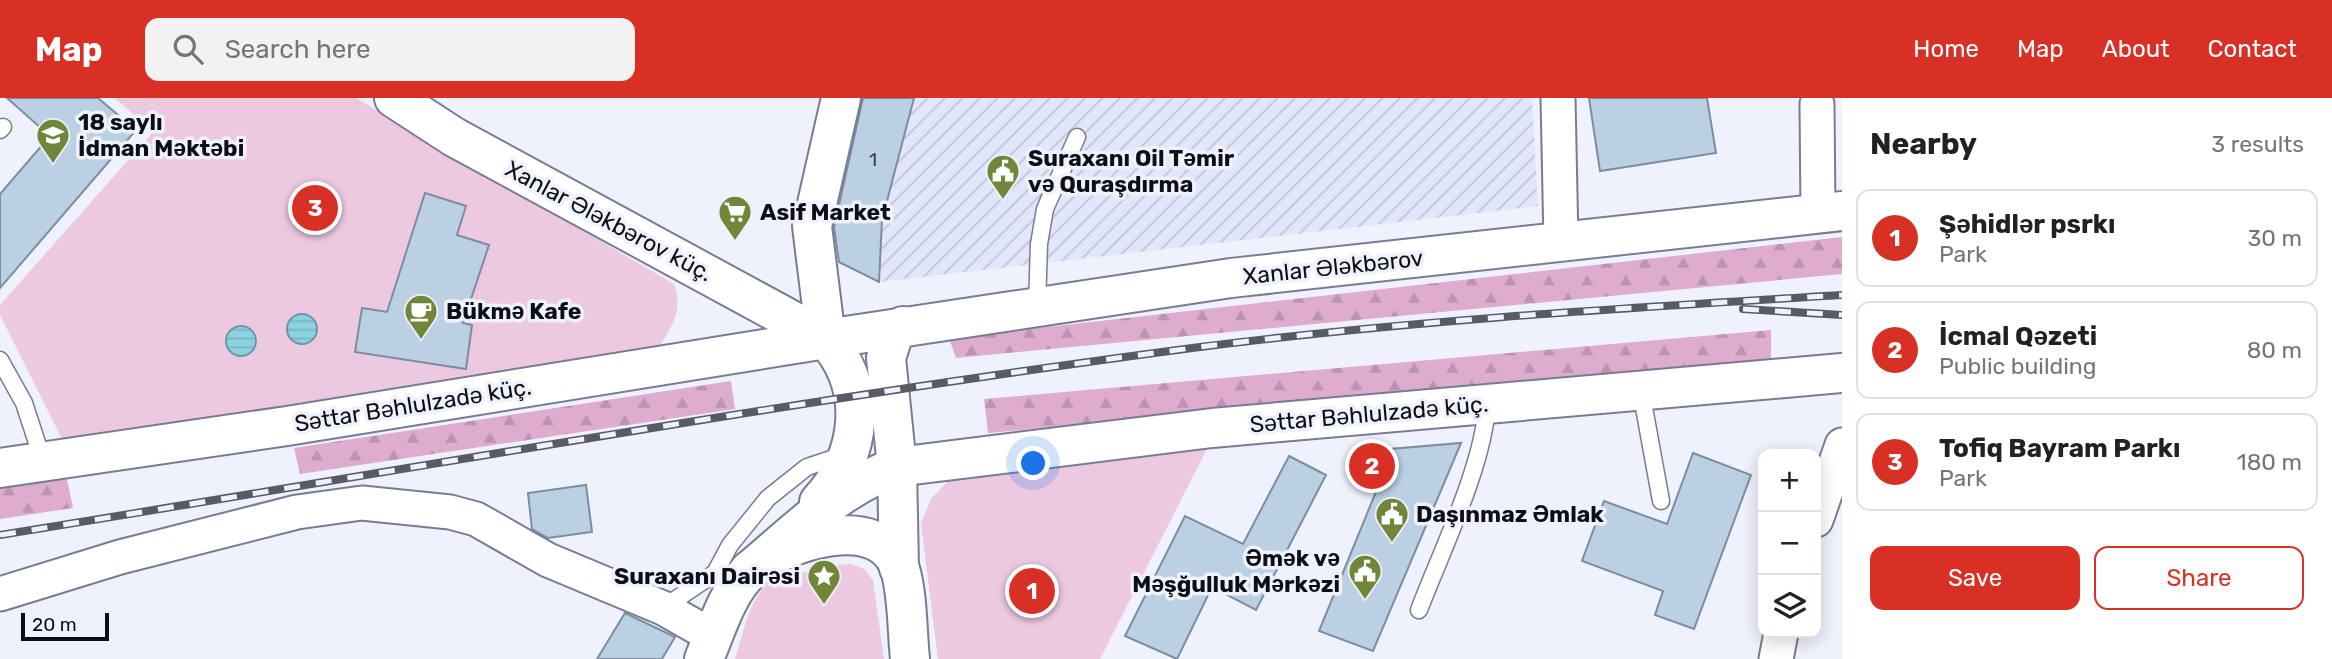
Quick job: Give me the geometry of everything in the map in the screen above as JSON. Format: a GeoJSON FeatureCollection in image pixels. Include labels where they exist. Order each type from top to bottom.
{"type":"FeatureCollection","features":[{"type":"Feature","properties":{"kind":"main road","name":"Xanlar Ələkbərov küç."},"geometry":{"type":"LineString","coordinates":[[394,98],[454,137],[826,339]]}},
{"type":"Feature","properties":{"kind":"main road"},"geometry":{"type":"LineString","coordinates":[[709,648],[733,595],[749,571],[827,494],[852,452],[855,434],[850,377],[844,360],[826,339],[811,226],[841,98]]}},
{"type":"Feature","properties":{"kind":"main road","name":"Xanlar Ələkbərov"},"geometry":{"type":"LineString","coordinates":[[826,339],[1231,278],[1830,213]]}},
{"type":"Feature","properties":{"kind":"main road"},"geometry":{"type":"LineString","coordinates":[[903,326],[893,336],[886,358],[897,467],[899,568],[910,659]]}},
{"type":"Feature","properties":{"kind":"main road","name":"Səttar Bəhlulzadə küç."},"geometry":{"type":"LineString","coordinates":[[0,468],[826,339]]}},
{"type":"Feature","properties":{"kind":"main road","name":"Səttar Bəhlulzadə küç."},"geometry":{"type":"LineString","coordinates":[[749,571],[845,493],[866,480],[897,467],[1212,428],[1842,373]]}},
{"type":"Feature","properties":{"kind":"main road"},"geometry":{"type":"LineString","coordinates":[[749,571],[768,558],[800,543],[851,535],[879,544],[899,568]]}},
{"type":"Feature","properties":{"kind":"street"},"geometry":{"type":"LineString","coordinates":[[1558,98],[1560,242]]}},
{"type":"Feature","properties":{"kind":"street"},"geometry":{"type":"LineString","coordinates":[[1817,104],[1830,213]]}},
{"type":"Feature","properties":{"kind":"street"},"geometry":{"type":"LineString","coordinates":[[1819,512],[1842,445]]}},
{"type":"Feature","properties":{"kind":"street"},"geometry":{"type":"LineString","coordinates":[[0,594],[120,557],[271,518],[362,503],[450,512],[476,519],[548,560],[663,608],[709,648]]}},
{"type":"Feature","properties":{"kind":"street"},"geometry":{"type":"LineString","coordinates":[[1776,659],[1780,638]]}},
{"type":"Feature","properties":{"kind":"lane"},"geometry":{"type":"LineString","coordinates":[[1037,306],[1039,244],[1045,209],[1077,137]]}},
{"type":"Feature","properties":{"kind":"lane"},"geometry":{"type":"LineString","coordinates":[[0,360],[24,402],[43,461]]}},
{"type":"Feature","properties":{"kind":"lane"},"geometry":{"type":"LineString","coordinates":[[1641,391],[1661,501]]}},
{"type":"Feature","properties":{"kind":"lane"},"geometry":{"type":"LineString","coordinates":[[1419,610],[1478,454],[1485,427],[1486,404]]}},
{"type":"Feature","properties":{"kind":"lane"},"geometry":{"type":"LineString","coordinates":[[663,608],[715,573],[730,545],[768,498],[807,467],[852,452]]}},
{"type":"Feature","properties":{"kind":"shaded area"},"geometry":{"type":"Polygon","coordinates":[[[115,98],[356,98],[674,284],[678,302],[674,319],[656,351],[63,441],[0,315],[0,305],[153,132],[115,98]]]}},
{"type":"Feature","properties":{"kind":"shaded area","name":"Suraxanı Oil Təmir və Quraşdırma"},"geometry":{"type":"Polygon","coordinates":[[[914,98],[1532,98],[1538,206],[879,282],[882,220],[914,98]]]}},
{"type":"Feature","properties":{"kind":"shaded area"},"geometry":{"type":"Polygon","coordinates":[[[1209,445],[1100,659],[938,659],[921,523],[931,499],[953,476],[1209,445]]]}},
{"type":"Feature","properties":{"kind":"shaded area"},"geometry":{"type":"Polygon","coordinates":[[[851,564],[864,569],[873,580],[884,659],[735,659],[753,605],[758,595],[773,579],[851,564]]]}},
{"type":"Feature","properties":{"kind":"green space"},"geometry":{"type":"Polygon","coordinates":[[[1842,237],[1842,274],[956,358],[949,338],[1842,237]]]}},
{"type":"Feature","properties":{"kind":"green space"},"geometry":{"type":"Polygon","coordinates":[[[1771,330],[1771,361],[988,433],[984,399],[1771,330]]]}},
{"type":"Feature","properties":{"kind":"green space"},"geometry":{"type":"Polygon","coordinates":[[[731,381],[735,409],[300,474],[294,448],[731,381]]]}},
{"type":"Feature","properties":{"kind":"green space"},"geometry":{"type":"Polygon","coordinates":[[[66,475],[73,508],[0,519],[0,485],[66,475]]]}},
{"type":"Feature","properties":{"kind":"water"},"geometry":{"type":"Polygon","coordinates":[[[302,314],[313,318],[317,329],[313,340],[302,344],[291,340],[287,329],[291,318],[302,314]]]}},
{"type":"Feature","properties":{"kind":"water"},"geometry":{"type":"Polygon","coordinates":[[[241,326],[252,330],[256,341],[252,352],[241,356],[230,352],[226,341],[230,330],[241,326]]]}},
{"type":"Feature","properties":{"kind":"building"},"geometry":{"type":"Polygon","coordinates":[[[7,98],[98,98],[136,130],[0,288],[0,194],[50,136],[7,98]]]}},
{"type":"Feature","properties":{"kind":"building"},"geometry":{"type":"Polygon","coordinates":[[[863,98],[914,98],[882,220],[879,282],[839,262],[834,227],[863,98]]]}},
{"type":"Feature","properties":{"kind":"building"},"geometry":{"type":"Polygon","coordinates":[[[1589,98],[1707,98],[1716,153],[1600,171],[1589,98]]]}},
{"type":"Feature","properties":{"kind":"building"},"geometry":{"type":"Polygon","coordinates":[[[425,193],[466,206],[457,235],[489,245],[463,323],[472,325],[466,369],[355,352],[362,308],[387,312],[425,193]]]}},
{"type":"Feature","properties":{"kind":"building"},"geometry":{"type":"Polygon","coordinates":[[[1461,443],[1373,651],[1319,631],[1380,482],[1355,484],[1354,452],[1461,443]]]}},
{"type":"Feature","properties":{"kind":"building"},"geometry":{"type":"Polygon","coordinates":[[[1693,453],[1751,475],[1694,629],[1655,615],[1663,591],[1582,561],[1604,501],[1667,524],[1693,453]]]}},
{"type":"Feature","properties":{"kind":"building"},"geometry":{"type":"Polygon","coordinates":[[[1289,456],[1326,475],[1256,610],[1212,587],[1177,659],[1125,636],[1185,516],[1243,544],[1289,456]]]}},
{"type":"Feature","properties":{"kind":"building"},"geometry":{"type":"Polygon","coordinates":[[[586,485],[592,532],[548,538],[532,529],[528,493],[586,485]]]}},
{"type":"Feature","properties":{"kind":"building"},"geometry":{"type":"Polygon","coordinates":[[[625,613],[675,637],[662,659],[597,659],[625,613]]]}},
{"type":"Feature","properties":{"kind":"railway"},"geometry":{"type":"LineString","coordinates":[[0,535],[749,412],[1200,347],[1440,322],[1842,295]]}},
{"type":"Feature","properties":{"kind":"railway"},"geometry":{"type":"LineString","coordinates":[[1743,309],[1842,315]]}},
{"type":"Feature","properties":{"kind":"place","name":"18 saylı İdman Məktəbi"},"geometry":{"type":"Point","coordinates":[53,165]}},
{"type":"Feature","properties":{"kind":"place","name":"Suraxanı Oil Təmir və Quraşdırma"},"geometry":{"type":"Point","coordinates":[1003,201]}},
{"type":"Feature","properties":{"kind":"place","name":"Tofiq Bayram Parkı"},"geometry":{"type":"Point","coordinates":[315,208]}},
{"type":"Feature","properties":{"kind":"place","name":"Asif Market"},"geometry":{"type":"Point","coordinates":[735,242]}},
{"type":"Feature","properties":{"kind":"place","name":"Bükmə Kafe"},"geometry":{"type":"Point","coordinates":[421,341]}},
{"type":"Feature","properties":{"kind":"place","name":"İcmal Qəzeti"},"geometry":{"type":"Point","coordinates":[1372,466]}},
{"type":"Feature","properties":{"kind":"place","name":"Daşınmaz Əmlak"},"geometry":{"type":"Point","coordinates":[1392,544]}},
{"type":"Feature","properties":{"kind":"place","name":"Şəhidlər psrkı"},"geometry":{"type":"Point","coordinates":[1032,591]}},
{"type":"Feature","properties":{"kind":"place","name":"Əmək və Məşğulluk Mərkəzi"},"geometry":{"type":"Point","coordinates":[1365,601]}},
{"type":"Feature","properties":{"kind":"place","name":"Suraxanı Dairəsi"},"geometry":{"type":"Point","coordinates":[824,606]}}]}
